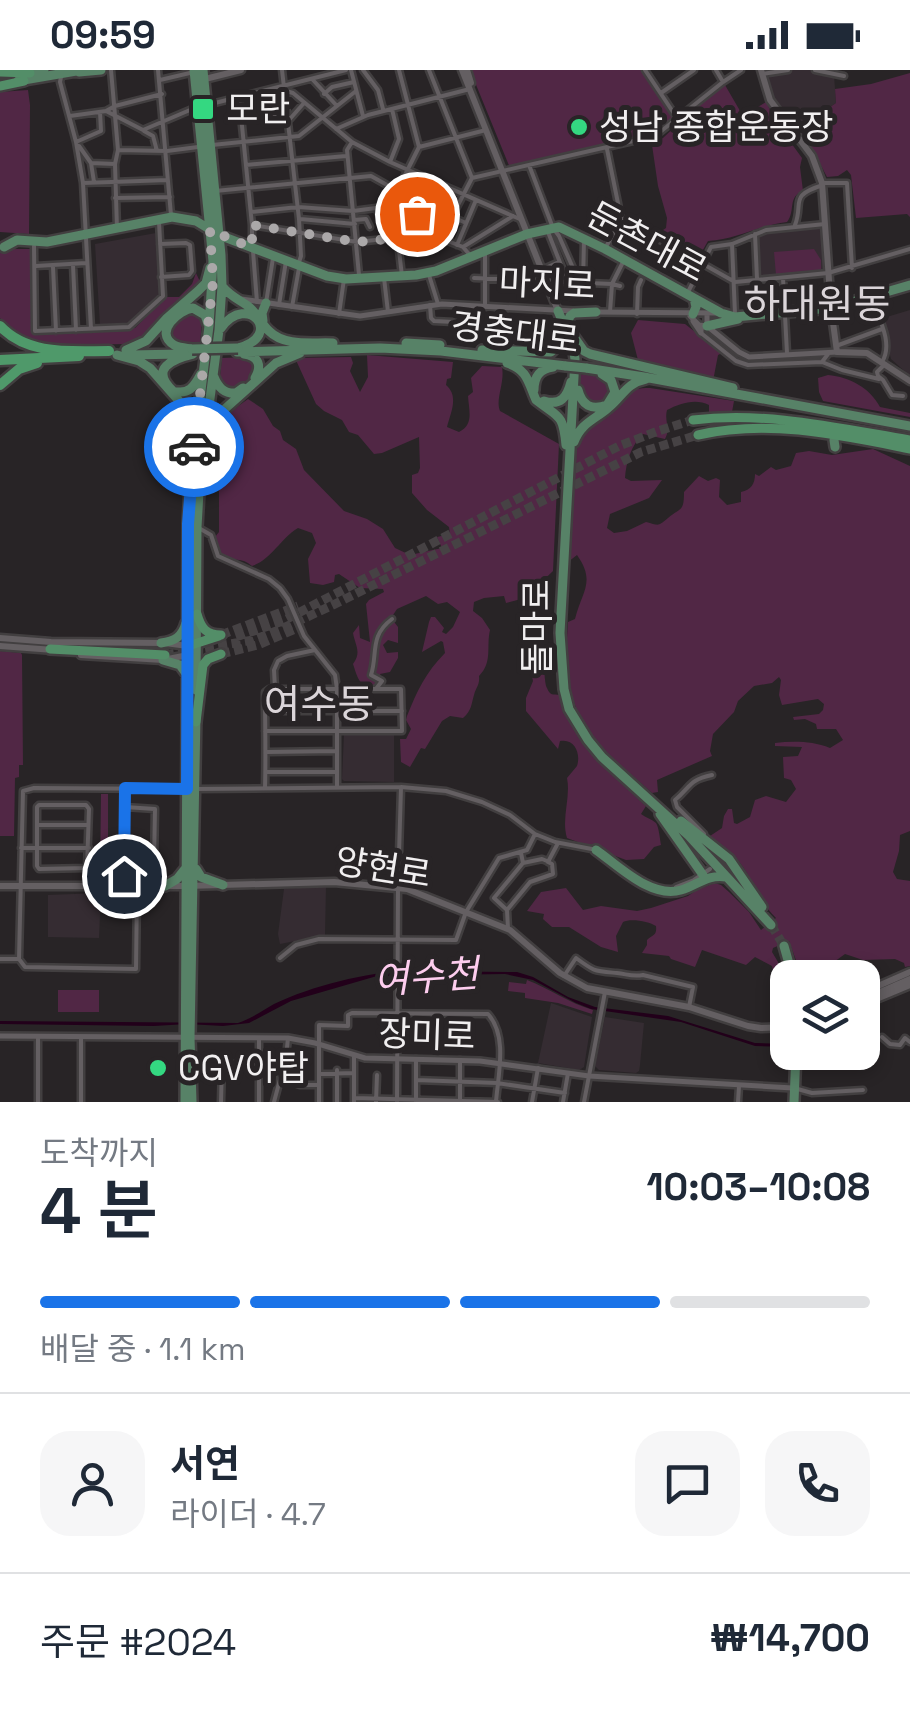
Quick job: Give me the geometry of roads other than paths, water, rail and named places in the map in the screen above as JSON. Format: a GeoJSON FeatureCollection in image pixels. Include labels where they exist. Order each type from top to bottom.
{"type":"FeatureCollection","features":[{"type":"Feature","properties":{"kind":"highway"},"geometry":{"type":"LineString","coordinates":[[0,79],[22,74]]}},
{"type":"Feature","properties":{"kind":"highway"},"geometry":{"type":"LineString","coordinates":[[0,326],[14,339],[35,347],[85,353]]}},
{"type":"Feature","properties":{"kind":"highway"},"geometry":{"type":"LineString","coordinates":[[0,384],[28,365],[85,353]]}},
{"type":"Feature","properties":{"kind":"highway"},"geometry":{"type":"LineString","coordinates":[[0,358],[115,353]]}},
{"type":"Feature","properties":{"kind":"highway"},"geometry":{"type":"LineString","coordinates":[[694,420],[772,418],[910,440]]}},
{"type":"Feature","properties":{"kind":"highway"},"geometry":{"type":"LineString","coordinates":[[698,434],[746,427],[776,428],[910,448]]}},
{"type":"Feature","properties":{"kind":"highway"},"geometry":{"type":"LineString","coordinates":[[193,615],[205,631],[221,635],[193,650]]}},
{"type":"Feature","properties":{"kind":"highway"},"geometry":{"type":"LineString","coordinates":[[50,645],[163,652]]}},
{"type":"Feature","properties":{"kind":"highway"},"geometry":{"type":"LineString","coordinates":[[193,650],[221,654],[208,659],[202,668],[196,722]]}},
{"type":"Feature","properties":{"kind":"main road"},"geometry":{"type":"LineString","coordinates":[[22,74],[44,70]]}},
{"type":"Feature","properties":{"kind":"main road"},"geometry":{"type":"LineString","coordinates":[[59,72],[82,70]]}},
{"type":"Feature","properties":{"kind":"main road"},"geometry":{"type":"LineString","coordinates":[[22,74],[101,70]]}},
{"type":"Feature","properties":{"kind":"main road"},"geometry":{"type":"LineString","coordinates":[[234,251],[215,232],[209,212],[199,73],[241,70]]}},
{"type":"Feature","properties":{"kind":"main road"},"geometry":{"type":"LineString","coordinates":[[463,70],[464,82],[558,310]]}},
{"type":"Feature","properties":{"kind":"main road"},"geometry":{"type":"LineString","coordinates":[[762,72],[770,100],[812,156],[823,184],[834,351],[866,354],[908,379]]}},
{"type":"Feature","properties":{"kind":"main road"},"geometry":{"type":"LineString","coordinates":[[206,146],[215,191],[215,232]]}},
{"type":"Feature","properties":{"kind":"main road"},"geometry":{"type":"LineString","coordinates":[[196,221],[209,212]]}},
{"type":"Feature","properties":{"kind":"main road","name":"둔촌대로"},"geometry":{"type":"LineString","coordinates":[[2,247],[17,240],[48,242],[118,234],[172,216],[196,221],[215,232],[234,251],[273,256],[328,276],[360,278],[428,273],[527,234],[560,227],[720,313],[735,317],[831,308],[910,285]]}},
{"type":"Feature","properties":{"kind":"main road","name":"둔촌대로"},"geometry":{"type":"LineString","coordinates":[[2,247],[47,246],[159,222],[190,224],[215,232]]}},
{"type":"Feature","properties":{"kind":"main road"},"geometry":{"type":"LineString","coordinates":[[163,652],[182,634],[193,615],[188,524],[214,328],[234,251]]}},
{"type":"Feature","properties":{"kind":"main road"},"geometry":{"type":"LineString","coordinates":[[214,328],[234,251]]}},
{"type":"Feature","properties":{"kind":"main road"},"geometry":{"type":"LineString","coordinates":[[115,353],[146,341],[206,284],[234,251]]}},
{"type":"Feature","properties":{"kind":"main road"},"geometry":{"type":"LineString","coordinates":[[222,286],[248,306],[273,336],[286,342],[350,344]]}},
{"type":"Feature","properties":{"kind":"main road"},"geometry":{"type":"LineString","coordinates":[[691,296],[696,306],[692,316]]}},
{"type":"Feature","properties":{"kind":"main road"},"geometry":{"type":"LineString","coordinates":[[262,302],[263,324]]}},
{"type":"Feature","properties":{"kind":"main road"},"geometry":{"type":"LineString","coordinates":[[192,351],[170,342],[169,322],[184,309],[193,308],[205,315],[214,328]]}},
{"type":"Feature","properties":{"kind":"main road","name":"돌마로"},"geometry":{"type":"LineString","coordinates":[[558,310],[572,346],[569,367],[573,412],[560,633],[564,689],[575,720],[595,750],[654,803],[771,925],[729,859],[721,858]]}},
{"type":"Feature","properties":{"kind":"main road"},"geometry":{"type":"LineString","coordinates":[[486,354],[551,352],[560,344],[570,316],[596,312]]}},
{"type":"Feature","properties":{"kind":"main road"},"geometry":{"type":"LineString","coordinates":[[214,328],[234,315],[245,313],[255,317],[261,326],[259,337],[237,350]]}},
{"type":"Feature","properties":{"kind":"main road"},"geometry":{"type":"LineString","coordinates":[[704,329],[749,317]]}},
{"type":"Feature","properties":{"kind":"main road"},"geometry":{"type":"LineString","coordinates":[[566,330],[590,354],[738,390]]}},
{"type":"Feature","properties":{"kind":"main road","name":"경충대로"},"geometry":{"type":"LineString","coordinates":[[237,350],[425,344],[738,390],[910,424]]}},
{"type":"Feature","properties":{"kind":"main road"},"geometry":{"type":"LineString","coordinates":[[200,440],[218,415],[283,358],[302,352],[380,348]]}},
{"type":"Feature","properties":{"kind":"main road","name":"경충대로"},"geometry":{"type":"LineString","coordinates":[[115,353],[380,348],[486,354]]}},
{"type":"Feature","properties":{"kind":"main road"},"geometry":{"type":"LineString","coordinates":[[209,371],[220,389],[230,394],[240,391],[256,378],[260,366],[250,355],[237,350]]}},
{"type":"Feature","properties":{"kind":"main road"},"geometry":{"type":"LineString","coordinates":[[192,351],[166,364],[163,374],[167,386],[178,392],[190,391],[209,371]]}},
{"type":"Feature","properties":{"kind":"main road"},"geometry":{"type":"LineString","coordinates":[[115,353],[150,368],[187,410],[200,440],[193,615],[196,722],[191,789]]}},
{"type":"Feature","properties":{"kind":"main road"},"geometry":{"type":"LineString","coordinates":[[486,354],[521,369],[536,400],[561,419],[568,469]]}},
{"type":"Feature","properties":{"kind":"main road"},"geometry":{"type":"LineString","coordinates":[[569,367],[586,405],[607,405],[615,392],[611,380],[586,366]]}},
{"type":"Feature","properties":{"kind":"main road","name":"경충대로"},"geometry":{"type":"LineString","coordinates":[[586,366],[910,424]]}},
{"type":"Feature","properties":{"kind":"main road"},"geometry":{"type":"LineString","coordinates":[[550,367],[569,367],[567,396],[562,401],[550,403],[538,397],[534,385],[538,374],[550,367]]}},
{"type":"Feature","properties":{"kind":"main road"},"geometry":{"type":"LineString","coordinates":[[568,469],[576,437],[585,424],[612,406],[627,386],[657,379]]}},
{"type":"Feature","properties":{"kind":"main road"},"geometry":{"type":"LineString","coordinates":[[0,642],[50,645]]}},
{"type":"Feature","properties":{"kind":"main road"},"geometry":{"type":"LineString","coordinates":[[163,652],[193,650]]}},
{"type":"Feature","properties":{"kind":"main road"},"geometry":{"type":"LineString","coordinates":[[163,652],[193,650]]}},
{"type":"Feature","properties":{"kind":"main road"},"geometry":{"type":"LineString","coordinates":[[188,1102],[189,680],[193,650]]}},
{"type":"Feature","properties":{"kind":"main road"},"geometry":{"type":"LineString","coordinates":[[163,652],[182,666],[189,680]]}},
{"type":"Feature","properties":{"kind":"main road"},"geometry":{"type":"LineString","coordinates":[[654,803],[721,858]]}},
{"type":"Feature","properties":{"kind":"main road"},"geometry":{"type":"LineString","coordinates":[[654,803],[707,872]]}},
{"type":"Feature","properties":{"kind":"main road"},"geometry":{"type":"LineString","coordinates":[[596,850],[647,885],[668,892],[709,877],[726,876]]}},
{"type":"Feature","properties":{"kind":"main road"},"geometry":{"type":"LineString","coordinates":[[190,864],[201,876],[222,884]]}},
{"type":"Feature","properties":{"kind":"main road"},"geometry":{"type":"LineString","coordinates":[[165,886],[190,864]]}},
{"type":"Feature","properties":{"kind":"main road","name":"양현로"},"geometry":{"type":"LineString","coordinates":[[0,886],[334,882],[415,891],[508,929],[564,976],[604,996],[688,1007],[754,1027],[770,1027]]}},
{"type":"Feature","properties":{"kind":"main road"},"geometry":{"type":"LineString","coordinates":[[784,946],[788,960]]}},
{"type":"Feature","properties":{"kind":"main road"},"geometry":{"type":"LineString","coordinates":[[880,990],[910,978]]}},
{"type":"Feature","properties":{"kind":"main road"},"geometry":{"type":"LineString","coordinates":[[880,990],[910,978]]}},
{"type":"Feature","properties":{"kind":"main road"},"geometry":{"type":"LineString","coordinates":[[794,1102],[796,1070]]}},
{"type":"Feature","properties":{"kind":"street"},"geometry":{"type":"LineString","coordinates":[[111,70],[118,150],[117,228]]}},
{"type":"Feature","properties":{"kind":"street"},"geometry":{"type":"LineString","coordinates":[[158,70],[172,216]]}},
{"type":"Feature","properties":{"kind":"street"},"geometry":{"type":"LineString","coordinates":[[282,70],[300,232],[301,256],[292,308]]}},
{"type":"Feature","properties":{"kind":"street"},"geometry":{"type":"LineString","coordinates":[[143,130],[202,106],[349,70],[363,116]]}},
{"type":"Feature","properties":{"kind":"street"},"geometry":{"type":"LineString","coordinates":[[363,70],[378,90],[383,111]]}},
{"type":"Feature","properties":{"kind":"street"},"geometry":{"type":"LineString","coordinates":[[399,70],[419,147],[393,199],[402,276]]}},
{"type":"Feature","properties":{"kind":"street"},"geometry":{"type":"LineString","coordinates":[[429,70],[472,178],[442,238]]}},
{"type":"Feature","properties":{"kind":"street"},"geometry":{"type":"LineString","coordinates":[[645,70],[677,118]]}},
{"type":"Feature","properties":{"kind":"street"},"geometry":{"type":"LineString","coordinates":[[661,94],[685,72],[694,70]]}},
{"type":"Feature","properties":{"kind":"street"},"geometry":{"type":"LineString","coordinates":[[716,70],[723,82]]}},
{"type":"Feature","properties":{"kind":"street"},"geometry":{"type":"LineString","coordinates":[[472,178],[655,136],[741,70]]}},
{"type":"Feature","properties":{"kind":"street"},"geometry":{"type":"LineString","coordinates":[[762,72],[788,70]]}},
{"type":"Feature","properties":{"kind":"street"},"geometry":{"type":"LineString","coordinates":[[815,70],[844,76]]}},
{"type":"Feature","properties":{"kind":"street"},"geometry":{"type":"LineString","coordinates":[[59,72],[83,183],[91,329]]}},
{"type":"Feature","properties":{"kind":"street"},"geometry":{"type":"LineString","coordinates":[[160,80],[199,73]]}},
{"type":"Feature","properties":{"kind":"street"},"geometry":{"type":"LineString","coordinates":[[312,78],[337,106]]}},
{"type":"Feature","properties":{"kind":"street"},"geometry":{"type":"LineString","coordinates":[[324,94],[332,87],[354,82]]}},
{"type":"Feature","properties":{"kind":"street"},"geometry":{"type":"LineString","coordinates":[[285,88],[352,142],[522,220]]}},
{"type":"Feature","properties":{"kind":"street"},"geometry":{"type":"LineString","coordinates":[[335,129],[363,116],[470,90]]}},
{"type":"Feature","properties":{"kind":"street"},"geometry":{"type":"LineString","coordinates":[[118,150],[166,151],[303,134],[356,91]]}},
{"type":"Feature","properties":{"kind":"street"},"geometry":{"type":"LineString","coordinates":[[69,117],[162,94]]}},
{"type":"Feature","properties":{"kind":"street"},"geometry":{"type":"LineString","coordinates":[[239,96],[252,240],[234,251],[262,302]]}},
{"type":"Feature","properties":{"kind":"street"},"geometry":{"type":"LineString","coordinates":[[242,118],[288,117],[304,103]]}},
{"type":"Feature","properties":{"kind":"street"},"geometry":{"type":"LineString","coordinates":[[390,162],[399,139],[392,109]]}},
{"type":"Feature","properties":{"kind":"street"},"geometry":{"type":"LineString","coordinates":[[103,111],[153,136],[156,151]]}},
{"type":"Feature","properties":{"kind":"street"},"geometry":{"type":"LineString","coordinates":[[76,142],[100,132],[103,111]]}},
{"type":"Feature","properties":{"kind":"street"},"geometry":{"type":"LineString","coordinates":[[419,147],[486,130]]}},
{"type":"Feature","properties":{"kind":"street"},"geometry":{"type":"LineString","coordinates":[[76,142],[91,164],[94,182]]}},
{"type":"Feature","properties":{"kind":"street"},"geometry":{"type":"LineString","coordinates":[[352,142],[347,150],[360,278]]}},
{"type":"Feature","properties":{"kind":"street"},"geometry":{"type":"LineString","coordinates":[[605,249],[621,218],[607,148]]}},
{"type":"Feature","properties":{"kind":"street"},"geometry":{"type":"LineString","coordinates":[[246,165],[348,156]]}},
{"type":"Feature","properties":{"kind":"street"},"geometry":{"type":"LineString","coordinates":[[91,164],[115,164]]}},
{"type":"Feature","properties":{"kind":"street"},"geometry":{"type":"LineString","coordinates":[[529,165],[568,283]]}},
{"type":"Feature","properties":{"kind":"street"},"geometry":{"type":"LineString","coordinates":[[215,191],[371,176],[397,190]]}},
{"type":"Feature","properties":{"kind":"street"},"geometry":{"type":"LineString","coordinates":[[83,183],[169,180]]}},
{"type":"Feature","properties":{"kind":"street"},"geometry":{"type":"LineString","coordinates":[[794,226],[800,197],[823,184],[847,183],[852,268]]}},
{"type":"Feature","properties":{"kind":"street"},"geometry":{"type":"LineString","coordinates":[[429,208],[440,184]]}},
{"type":"Feature","properties":{"kind":"street"},"geometry":{"type":"LineString","coordinates":[[115,198],[170,196]]}},
{"type":"Feature","properties":{"kind":"street"},"geometry":{"type":"LineString","coordinates":[[460,246],[476,200]]}},
{"type":"Feature","properties":{"kind":"street"},"geometry":{"type":"LineString","coordinates":[[250,212],[298,208],[353,211],[417,204],[466,223]]}},
{"type":"Feature","properties":{"kind":"street"},"geometry":{"type":"LineString","coordinates":[[417,204],[417,236]]}},
{"type":"Feature","properties":{"kind":"street"},"geometry":{"type":"LineString","coordinates":[[376,208],[380,219]]}},
{"type":"Feature","properties":{"kind":"street"},"geometry":{"type":"LineString","coordinates":[[460,246],[513,216]]}},
{"type":"Feature","properties":{"kind":"street"},"geometry":{"type":"LineString","coordinates":[[621,218],[736,282],[828,274],[910,249]]}},
{"type":"Feature","properties":{"kind":"street"},"geometry":{"type":"LineString","coordinates":[[299,219],[366,220],[370,227]]}},
{"type":"Feature","properties":{"kind":"street"},"geometry":{"type":"LineString","coordinates":[[34,246],[35,332],[129,327],[163,296],[159,222]]}},
{"type":"Feature","properties":{"kind":"street"},"geometry":{"type":"LineString","coordinates":[[691,296],[711,247],[732,244],[766,230],[825,224]]}},
{"type":"Feature","properties":{"kind":"street"},"geometry":{"type":"LineString","coordinates":[[252,225],[357,242],[430,234],[460,246],[472,258]]}},
{"type":"Feature","properties":{"kind":"street"},"geometry":{"type":"LineString","coordinates":[[550,229],[560,236],[581,284]]}},
{"type":"Feature","properties":{"kind":"street"},"geometry":{"type":"LineString","coordinates":[[755,234],[758,280]]}},
{"type":"Feature","properties":{"kind":"street"},"geometry":{"type":"LineString","coordinates":[[581,284],[584,238]]}},
{"type":"Feature","properties":{"kind":"street"},"geometry":{"type":"LineString","coordinates":[[160,244],[190,245],[192,272],[161,278]]}},
{"type":"Feature","properties":{"kind":"street"},"geometry":{"type":"LineString","coordinates":[[732,244],[735,317]]}},
{"type":"Feature","properties":{"kind":"street"},"geometry":{"type":"LineString","coordinates":[[485,306],[486,252]]}},
{"type":"Feature","properties":{"kind":"street"},"geometry":{"type":"LineString","coordinates":[[262,302],[273,256]]}},
{"type":"Feature","properties":{"kind":"street"},"geometry":{"type":"LineString","coordinates":[[279,305],[286,260]]}},
{"type":"Feature","properties":{"kind":"street"},"geometry":{"type":"LineString","coordinates":[[610,312],[612,284],[625,260]]}},
{"type":"Feature","properties":{"kind":"street"},"geometry":{"type":"LineString","coordinates":[[541,270],[559,262]]}},
{"type":"Feature","properties":{"kind":"street"},"geometry":{"type":"LineString","coordinates":[[34,266],[86,263]]}},
{"type":"Feature","properties":{"kind":"street"},"geometry":{"type":"LineString","coordinates":[[72,265],[76,330]]}},
{"type":"Feature","properties":{"kind":"street"},"geometry":{"type":"LineString","coordinates":[[53,266],[56,330]]}},
{"type":"Feature","properties":{"kind":"street"},"geometry":{"type":"LineString","coordinates":[[428,273],[434,321],[473,324],[477,306]]}},
{"type":"Feature","properties":{"kind":"street"},"geometry":{"type":"LineString","coordinates":[[384,277],[388,312]]}},
{"type":"Feature","properties":{"kind":"street"},"geometry":{"type":"LineString","coordinates":[[339,314],[344,278]]}},
{"type":"Feature","properties":{"kind":"street"},"geometry":{"type":"LineString","coordinates":[[474,278],[620,286]]}},
{"type":"Feature","properties":{"kind":"street"},"geometry":{"type":"LineString","coordinates":[[783,278],[788,355]]}},
{"type":"Feature","properties":{"kind":"street"},"geometry":{"type":"LineString","coordinates":[[636,314],[641,280]]}},
{"type":"Feature","properties":{"kind":"street"},"geometry":{"type":"LineString","coordinates":[[628,292],[638,292]]}},
{"type":"Feature","properties":{"kind":"street"},"geometry":{"type":"LineString","coordinates":[[871,298],[887,343],[884,363],[877,372],[879,379]]}},
{"type":"Feature","properties":{"kind":"street","name":"마지로"},"geometry":{"type":"LineString","coordinates":[[234,299],[360,316],[434,304],[692,316],[720,313]]}},
{"type":"Feature","properties":{"kind":"street"},"geometry":{"type":"LineString","coordinates":[[704,329],[707,314]]}},
{"type":"Feature","properties":{"kind":"street"},"geometry":{"type":"LineString","coordinates":[[692,316],[736,362],[822,362],[879,379],[892,395],[903,396]]}},
{"type":"Feature","properties":{"kind":"street"},"geometry":{"type":"LineString","coordinates":[[704,329],[744,355],[834,351]]}},
{"type":"Feature","properties":{"kind":"street"},"geometry":{"type":"LineString","coordinates":[[822,362],[834,351],[882,329]]}},
{"type":"Feature","properties":{"kind":"street"},"geometry":{"type":"LineString","coordinates":[[764,356],[765,365]]}},
{"type":"Feature","properties":{"kind":"street"},"geometry":{"type":"LineString","coordinates":[[197,527],[211,534],[218,556],[280,588],[304,636],[335,675],[337,788]]}},
{"type":"Feature","properties":{"kind":"street"},"geometry":{"type":"LineString","coordinates":[[376,689],[382,681],[371,675],[372,654],[385,625],[392,619]]}},
{"type":"Feature","properties":{"kind":"street"},"geometry":{"type":"LineString","coordinates":[[275,689],[274,670],[278,661],[314,650]]}},
{"type":"Feature","properties":{"kind":"street"},"geometry":{"type":"LineString","coordinates":[[265,731],[402,731],[401,689],[269,689],[265,692],[265,731],[265,752],[265,772],[265,788]]}},
{"type":"Feature","properties":{"kind":"street"},"geometry":{"type":"LineString","coordinates":[[265,710],[402,711]]}},
{"type":"Feature","properties":{"kind":"street"},"geometry":{"type":"LineString","coordinates":[[265,752],[337,752]]}},
{"type":"Feature","properties":{"kind":"street"},"geometry":{"type":"LineString","coordinates":[[265,772],[337,772]]}},
{"type":"Feature","properties":{"kind":"street"},"geometry":{"type":"LineString","coordinates":[[712,776],[689,784],[675,804],[721,858]]}},
{"type":"Feature","properties":{"kind":"street"},"geometry":{"type":"LineString","coordinates":[[397,1100],[401,787]]}},
{"type":"Feature","properties":{"kind":"street"},"geometry":{"type":"LineString","coordinates":[[137,887],[136,969],[25,967],[19,960],[24,791],[401,787],[446,791],[510,815],[535,834],[596,850],[658,886],[676,887],[707,872]]}},
{"type":"Feature","properties":{"kind":"street"},"geometry":{"type":"LineString","coordinates":[[67,788],[67,805]]}},
{"type":"Feature","properties":{"kind":"street"},"geometry":{"type":"LineString","coordinates":[[124,886],[125,788]]}},
{"type":"Feature","properties":{"kind":"street"},"geometry":{"type":"LineString","coordinates":[[39,805],[86,805],[89,866],[84,870],[39,869],[37,824],[39,805]]}},
{"type":"Feature","properties":{"kind":"street"},"geometry":{"type":"LineString","coordinates":[[124,864],[154,862],[156,836],[155,809],[125,807]]}},
{"type":"Feature","properties":{"kind":"street"},"geometry":{"type":"LineString","coordinates":[[37,824],[89,825]]}},
{"type":"Feature","properties":{"kind":"street"},"geometry":{"type":"LineString","coordinates":[[280,958],[296,946],[319,939],[456,940],[466,912],[499,858],[527,850],[535,834]]}},
{"type":"Feature","properties":{"kind":"street"},"geometry":{"type":"LineString","coordinates":[[548,862],[558,843]]}},
{"type":"Feature","properties":{"kind":"street"},"geometry":{"type":"LineString","coordinates":[[21,848],[90,848]]}},
{"type":"Feature","properties":{"kind":"street"},"geometry":{"type":"LineString","coordinates":[[520,853],[523,862]]}},
{"type":"Feature","properties":{"kind":"street"},"geometry":{"type":"LineString","coordinates":[[507,910],[494,898],[523,862],[542,858],[552,864],[553,874],[530,882],[507,910],[508,929]]}},
{"type":"Feature","properties":{"kind":"street"},"geometry":{"type":"LineString","coordinates":[[564,976],[576,958],[599,973],[643,975],[693,987],[688,1007]]}},
{"type":"Feature","properties":{"kind":"street"},"geometry":{"type":"LineString","coordinates":[[0,959],[19,960]]}},
{"type":"Feature","properties":{"kind":"street"},"geometry":{"type":"LineString","coordinates":[[584,1102],[604,996]]}},
{"type":"Feature","properties":{"kind":"street"},"geometry":{"type":"LineString","coordinates":[[319,1102],[319,1026],[348,1026],[352,1013],[396,1013],[488,1014],[498,1024],[496,1102],[354,1100],[354,1056]]}},
{"type":"Feature","properties":{"kind":"street","name":"장미로"},"geometry":{"type":"LineString","coordinates":[[0,1036],[81,1038],[187,1033],[288,1038],[354,1056],[460,1060],[589,1076],[794,1088]]}},
{"type":"Feature","properties":{"kind":"street"},"geometry":{"type":"LineString","coordinates":[[38,1037],[38,1102]]}},
{"type":"Feature","properties":{"kind":"street"},"geometry":{"type":"LineString","coordinates":[[81,1038],[82,1102]]}},
{"type":"Feature","properties":{"kind":"street"},"geometry":{"type":"LineString","coordinates":[[259,1038],[260,1102]]}},
{"type":"Feature","properties":{"kind":"street"},"geometry":{"type":"LineString","coordinates":[[274,1102],[288,1038]]}},
{"type":"Feature","properties":{"kind":"street"},"geometry":{"type":"LineString","coordinates":[[882,1038],[890,1044],[900,1044],[906,1038],[910,1042]]}},
{"type":"Feature","properties":{"kind":"street"},"geometry":{"type":"LineString","coordinates":[[274,1057],[300,1061]]}},
{"type":"Feature","properties":{"kind":"street"},"geometry":{"type":"LineString","coordinates":[[416,1059],[416,1100]]}},
{"type":"Feature","properties":{"kind":"street"},"geometry":{"type":"LineString","coordinates":[[460,1060],[460,1101]]}},
{"type":"Feature","properties":{"kind":"street"},"geometry":{"type":"LineString","coordinates":[[221,1102],[222,1064],[259,1064]]}},
{"type":"Feature","properties":{"kind":"street"},"geometry":{"type":"LineString","coordinates":[[532,1102],[538,1068]]}},
{"type":"Feature","properties":{"kind":"street"},"geometry":{"type":"LineString","coordinates":[[337,1072],[337,1102]]}},
{"type":"Feature","properties":{"kind":"street"},"geometry":{"type":"LineString","coordinates":[[319,1074],[354,1073]]}},
{"type":"Feature","properties":{"kind":"street"},"geometry":{"type":"LineString","coordinates":[[563,1102],[568,1073]]}},
{"type":"Feature","properties":{"kind":"street"},"geometry":{"type":"LineString","coordinates":[[376,1075],[376,1100]]}},
{"type":"Feature","properties":{"kind":"street"},"geometry":{"type":"LineString","coordinates":[[280,1078],[300,1085],[319,1085]]}},
{"type":"Feature","properties":{"kind":"street"},"geometry":{"type":"LineString","coordinates":[[416,1080],[498,1083],[564,1093]]}},
{"type":"Feature","properties":{"kind":"street"},"geometry":{"type":"LineString","coordinates":[[738,1086],[738,1102]]}},
{"type":"Feature","properties":{"kind":"street"},"geometry":{"type":"LineString","coordinates":[[794,1088],[824,1093],[863,1090]]}},
{"type":"Feature","properties":{"kind":"tunnel"},"geometry":{"type":"LineString","coordinates":[[236,637],[283,621],[619,446],[693,420]]}},
{"type":"Feature","properties":{"kind":"tunnel"},"geometry":{"type":"LineString","coordinates":[[165,655],[253,640],[279,630],[641,452],[698,435]]}},
{"type":"Feature","properties":{"kind":"tunnel"},"geometry":{"type":"LineString","coordinates":[[221,635],[298,606]]}},
{"type":"Feature","properties":{"kind":"tunnel"},"geometry":{"type":"LineString","coordinates":[[221,654],[258,645],[302,626]]}},
{"type":"Feature","properties":{"kind":"tunnel"},"geometry":{"type":"LineString","coordinates":[[771,925],[784,946]]}},
{"type":"Feature","properties":{"kind":"place","name":"모란"},"geometry":{"type":"Point","coordinates":[203,109]}},
{"type":"Feature","properties":{"kind":"place","name":"성남 종합운동장"},"geometry":{"type":"Point","coordinates":[579,127]}},
{"type":"Feature","properties":{"kind":"place","name":"CGV야탑"},"geometry":{"type":"Point","coordinates":[158,1068]}},
{"type":"Feature","properties":{"kind":"district","name":"하대원동"},"geometry":{"type":"Point","coordinates":[817,304]}},
{"type":"Feature","properties":{"kind":"district","name":"여수동"},"geometry":{"type":"Point","coordinates":[319,704]}},
{"type":"Feature","properties":{"kind":"water label","name":"여수천"},"geometry":{"type":"Point","coordinates":[426,977]}}]}
